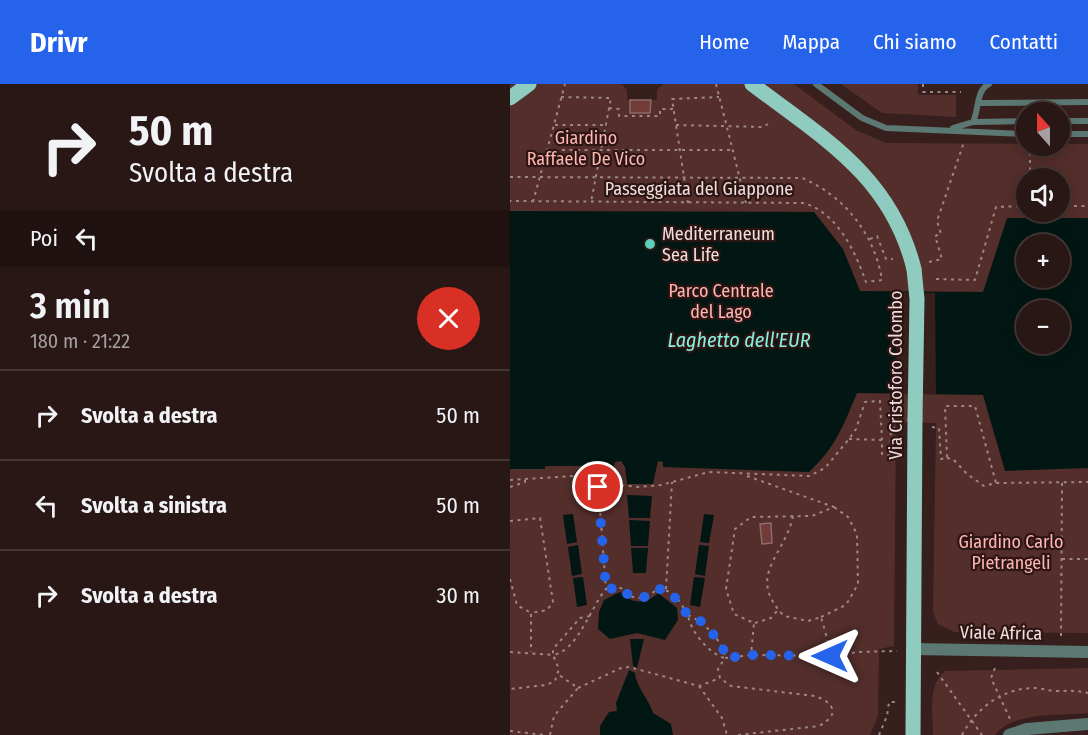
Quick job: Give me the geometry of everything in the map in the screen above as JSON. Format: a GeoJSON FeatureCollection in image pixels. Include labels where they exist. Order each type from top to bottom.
{"type":"FeatureCollection","features":[{"type":"Feature","properties":{"kind":"main road"},"geometry":{"type":"LineString","coordinates":[[510,98],[529,84]]}},
{"type":"Feature","properties":{"kind":"main road","name":"Via Cristoforo Colombo"},"geometry":{"type":"LineString","coordinates":[[752,84],[840,151],[873,183],[900,223],[922,266],[917,299],[913,735]]}},
{"type":"Feature","properties":{"kind":"street","name":"Viale Africa"},"geometry":{"type":"LineString","coordinates":[[913,650],[1088,652]]}},
{"type":"Feature","properties":{"kind":"street"},"geometry":{"type":"LineString","coordinates":[[1010,730],[1088,724]]}},
{"type":"Feature","properties":{"kind":"lane"},"geometry":{"type":"LineString","coordinates":[[973,122],[981,90],[989,84]]}},
{"type":"Feature","properties":{"kind":"lane"},"geometry":{"type":"LineString","coordinates":[[819,85],[877,126],[894,129],[1016,134]]}},
{"type":"Feature","properties":{"kind":"lane"},"geometry":{"type":"LineString","coordinates":[[979,103],[1088,102]]}},
{"type":"Feature","properties":{"kind":"lane"},"geometry":{"type":"LineString","coordinates":[[943,130],[973,122],[1016,121]]}},
{"type":"Feature","properties":{"kind":"lane"},"geometry":{"type":"LineString","coordinates":[[1070,121],[1088,121]]}},
{"type":"Feature","properties":{"kind":"lane"},"geometry":{"type":"LineString","coordinates":[[1070,134],[1088,134]]}},
{"type":"Feature","properties":{"kind":"path"},"geometry":{"type":"LineString","coordinates":[[533,202],[565,84]]}},
{"type":"Feature","properties":{"kind":"path"},"geometry":{"type":"LineString","coordinates":[[716,84],[746,203]]}},
{"type":"Feature","properties":{"kind":"path"},"geometry":{"type":"LineString","coordinates":[[923,84],[923,92],[961,92]]}},
{"type":"Feature","properties":{"kind":"path"},"geometry":{"type":"LineString","coordinates":[[561,97],[611,98],[591,202]]}},
{"type":"Feature","properties":{"kind":"path"},"geometry":{"type":"LineString","coordinates":[[688,202],[672,99],[719,98]]}},
{"type":"Feature","properties":{"kind":"path"},"geometry":{"type":"LineString","coordinates":[[609,108],[619,109],[619,116],[660,116],[660,109],[674,109]]}},
{"type":"Feature","properties":{"kind":"path"},"geometry":{"type":"LineString","coordinates":[[676,125],[726,124],[763,128],[768,124]]}},
{"type":"Feature","properties":{"kind":"path"},"geometry":{"type":"LineString","coordinates":[[554,125],[606,125]]}},
{"type":"Feature","properties":{"kind":"path"},"geometry":{"type":"LineString","coordinates":[[922,266],[942,259],[935,236],[941,234],[937,221],[964,142]]}},
{"type":"Feature","properties":{"kind":"path"},"geometry":{"type":"LineString","coordinates":[[547,150],[733,150]]}},
{"type":"Feature","properties":{"kind":"path"},"geometry":{"type":"LineString","coordinates":[[510,177],[802,178],[846,208],[870,239],[877,236],[886,259],[893,259]]}},
{"type":"Feature","properties":{"kind":"path","name":"Passeggiata del Giappone"},"geometry":{"type":"LineString","coordinates":[[510,201],[688,202],[813,206],[844,236],[866,282],[882,280],[879,263],[870,239]]}},
{"type":"Feature","properties":{"kind":"path"},"geometry":{"type":"LineString","coordinates":[[936,279],[975,280],[996,207],[1016,206]]}},
{"type":"Feature","properties":{"kind":"path"},"geometry":{"type":"LineString","coordinates":[[1070,206],[1088,206]]}},
{"type":"Feature","properties":{"kind":"path"},"geometry":{"type":"LineString","coordinates":[[510,480],[567,476],[626,487],[652,487],[709,472],[745,476],[816,474],[825,468],[856,429],[865,402],[880,401],[882,454],[890,454],[891,429],[900,426]]}},
{"type":"Feature","properties":{"kind":"path"},"geometry":{"type":"LineString","coordinates":[[947,458],[945,406],[975,406],[996,483]]}},
{"type":"Feature","properties":{"kind":"path"},"geometry":{"type":"LineString","coordinates":[[932,427],[939,428],[941,459],[954,459],[967,474],[984,486],[996,483],[1088,482]]}},
{"type":"Feature","properties":{"kind":"path"},"geometry":{"type":"LineString","coordinates":[[849,439],[882,440]]}},
{"type":"Feature","properties":{"kind":"path"},"geometry":{"type":"LineString","coordinates":[[745,476],[834,507],[848,517],[857,534],[858,584],[846,605],[808,621],[794,620],[778,610],[765,579],[769,566],[790,530],[793,516]]}},
{"type":"Feature","properties":{"kind":"path"},"geometry":{"type":"LineString","coordinates":[[510,487],[525,482],[525,478]]}},
{"type":"Feature","properties":{"kind":"path"},"geometry":{"type":"LineString","coordinates":[[666,589],[672,482]]}},
{"type":"Feature","properties":{"kind":"path"},"geometry":{"type":"LineString","coordinates":[[1061,636],[1062,482]]}},
{"type":"Feature","properties":{"kind":"path"},"geometry":{"type":"LineString","coordinates":[[510,652],[560,654],[586,625],[606,589],[598,483]]}},
{"type":"Feature","properties":{"kind":"path"},"geometry":{"type":"LineString","coordinates":[[778,610],[771,618],[754,623],[734,614],[728,603],[726,589],[735,529],[751,517],[812,516],[834,507]]}},
{"type":"Feature","properties":{"kind":"path"},"geometry":{"type":"LineString","coordinates":[[510,521],[540,519],[552,607],[531,613],[517,605],[510,579]]}},
{"type":"Feature","properties":{"kind":"path"},"geometry":{"type":"LineString","coordinates":[[1062,558],[1088,559]]}},
{"type":"Feature","properties":{"kind":"path"},"geometry":{"type":"LineString","coordinates":[[606,589],[621,588],[630,597],[636,598],[651,595],[657,589],[666,589],[678,598],[688,615],[689,626],[717,657],[830,656],[897,651]]}},
{"type":"Feature","properties":{"kind":"path"},"geometry":{"type":"LineString","coordinates":[[531,613],[531,652]]}},
{"type":"Feature","properties":{"kind":"path"},"geometry":{"type":"LineString","coordinates":[[688,615],[698,619],[724,649],[726,658],[718,669],[720,678],[731,686],[815,696],[826,700],[832,706],[833,714],[829,720],[819,726],[738,735]]}},
{"type":"Feature","properties":{"kind":"path"},"geometry":{"type":"LineString","coordinates":[[510,689],[546,685],[555,681],[559,669],[553,649],[580,618],[590,616]]}},
{"type":"Feature","properties":{"kind":"path"},"geometry":{"type":"LineString","coordinates":[[821,616],[822,630],[829,643],[830,656]]}},
{"type":"Feature","properties":{"kind":"path"},"geometry":{"type":"LineString","coordinates":[[751,655],[754,623]]}},
{"type":"Feature","properties":{"kind":"path"},"geometry":{"type":"LineString","coordinates":[[550,735],[554,716],[578,688],[621,668],[629,667],[639,672],[699,686],[720,678]]}},
{"type":"Feature","properties":{"kind":"path"},"geometry":{"type":"LineString","coordinates":[[995,668],[991,678],[1010,730]]}},
{"type":"Feature","properties":{"kind":"path"},"geometry":{"type":"LineString","coordinates":[[937,672],[982,735]]}},
{"type":"Feature","properties":{"kind":"path"},"geometry":{"type":"LineString","coordinates":[[558,675],[578,688]]}},
{"type":"Feature","properties":{"kind":"path"},"geometry":{"type":"LineString","coordinates":[[699,686],[719,711],[727,735]]}},
{"type":"Feature","properties":{"kind":"path"},"geometry":{"type":"LineString","coordinates":[[962,735],[972,720],[999,696],[1038,688],[1057,691],[1069,689],[1088,693]]}},
{"type":"Feature","properties":{"kind":"path"},"geometry":{"type":"LineString","coordinates":[[879,735],[888,716],[889,702],[898,702]]}},
{"type":"Feature","properties":{"kind":"path"},"geometry":{"type":"LineString","coordinates":[[510,731],[544,735]]}},
{"type":"Feature","properties":{"kind":"green space","name":"Parco Centrale del Lago"},"geometry":{"type":"Polygon","coordinates":[[[510,84],[622,84],[627,90],[627,100],[657,100],[657,90],[663,84],[794,84],[856,130],[886,143],[1016,144],[1016,156],[1070,156],[1070,144],[1088,144],[1088,633],[954,632],[938,624],[933,612],[936,423],[896,422],[894,646],[879,649],[878,716],[870,735],[510,735],[510,84]]]}},
{"type":"Feature","properties":{"kind":"green space"},"geometry":{"type":"Polygon","coordinates":[[[841,84],[918,84],[918,95],[956,95],[956,117],[882,113],[841,84]]]}},
{"type":"Feature","properties":{"kind":"green space"},"geometry":{"type":"Polygon","coordinates":[[[1088,668],[1088,713],[1025,718],[1003,727],[995,735],[933,735],[933,692],[939,677],[945,671],[1088,668]]]}},
{"type":"Feature","properties":{"kind":"water","name":"Laghetto dell'EUR"},"geometry":{"type":"Polygon","coordinates":[[[510,211],[814,212],[843,249],[860,291],[983,292],[1007,218],[1016,218],[1016,222],[1070,222],[1070,218],[1088,218],[1088,468],[1005,471],[983,395],[857,393],[832,445],[809,472],[663,467],[663,462],[658,461],[653,484],[627,484],[625,467],[621,461],[615,462],[614,466],[545,466],[545,469],[510,469],[510,211]]]}},
{"type":"Feature","properties":{"kind":"water"},"geometry":{"type":"Polygon","coordinates":[[[627,495],[652,496],[650,518],[629,518],[627,495]]]}},
{"type":"Feature","properties":{"kind":"water"},"geometry":{"type":"Polygon","coordinates":[[[573,514],[577,542],[567,544],[563,515],[573,514]]]}},
{"type":"Feature","properties":{"kind":"water"},"geometry":{"type":"Polygon","coordinates":[[[704,514],[714,515],[709,543],[700,542],[704,514]]]}},
{"type":"Feature","properties":{"kind":"water"},"geometry":{"type":"Polygon","coordinates":[[[629,520],[650,521],[648,546],[631,546],[629,520]]]}},
{"type":"Feature","properties":{"kind":"water"},"geometry":{"type":"Polygon","coordinates":[[[578,545],[582,574],[572,576],[568,547],[578,545]]]}},
{"type":"Feature","properties":{"kind":"water"},"geometry":{"type":"Polygon","coordinates":[[[699,545],[709,546],[705,576],[695,574],[699,545]]]}},
{"type":"Feature","properties":{"kind":"water"},"geometry":{"type":"Polygon","coordinates":[[[631,548],[648,548],[646,573],[633,573],[631,548]]]}},
{"type":"Feature","properties":{"kind":"water"},"geometry":{"type":"Polygon","coordinates":[[[583,577],[587,605],[577,607],[573,578],[583,577]]]}},
{"type":"Feature","properties":{"kind":"water"},"geometry":{"type":"Polygon","coordinates":[[[694,577],[705,578],[700,607],[690,605],[694,577]]]}},
{"type":"Feature","properties":{"kind":"water"},"geometry":{"type":"Polygon","coordinates":[[[620,592],[629,599],[639,602],[649,600],[658,593],[677,608],[678,620],[665,640],[637,633],[610,639],[598,629],[599,612],[604,600],[620,592]]]}},
{"type":"Feature","properties":{"kind":"water"},"geometry":{"type":"Polygon","coordinates":[[[630,639],[644,639],[637,668],[633,666],[630,639]]]}},
{"type":"Feature","properties":{"kind":"water"},"geometry":{"type":"Polygon","coordinates":[[[629,670],[635,673],[653,713],[671,724],[673,735],[600,735],[600,726],[609,712],[617,711],[616,703],[629,670]]]}},
{"type":"Feature","properties":{"kind":"pier"},"geometry":{"type":"Polygon","coordinates":[[[897,292],[935,293],[936,394],[896,394],[897,292]]]}},
{"type":"Feature","properties":{"kind":"building"},"geometry":{"type":"Polygon","coordinates":[[[630,100],[651,100],[650,113],[630,113],[630,100]]]}},
{"type":"Feature","properties":{"kind":"building"},"geometry":{"type":"Polygon","coordinates":[[[771,523],[772,543],[762,544],[760,524],[771,523]]]}},
{"type":"Feature","properties":{"kind":"place","name":"Mediterraneum Sea Life"},"geometry":{"type":"Point","coordinates":[650,244]}},
{"type":"Feature","properties":{"kind":"route"},"geometry":{"type":"LineString","coordinates":[[598,487],[606,589],[621,588],[630,597],[644,598],[657,589],[666,589],[678,598],[688,615],[698,619],[724,649],[726,658],[751,655],[830,656]]}},
{"type":"Feature","properties":{"kind":"park label","name":"Giardino Raffaele De Vico"},"geometry":{"type":"Point","coordinates":[586,148]}},
{"type":"Feature","properties":{"kind":"park label","name":"Giardino Carlo Pietrangeli"},"geometry":{"type":"Point","coordinates":[1011,552]}}]}
